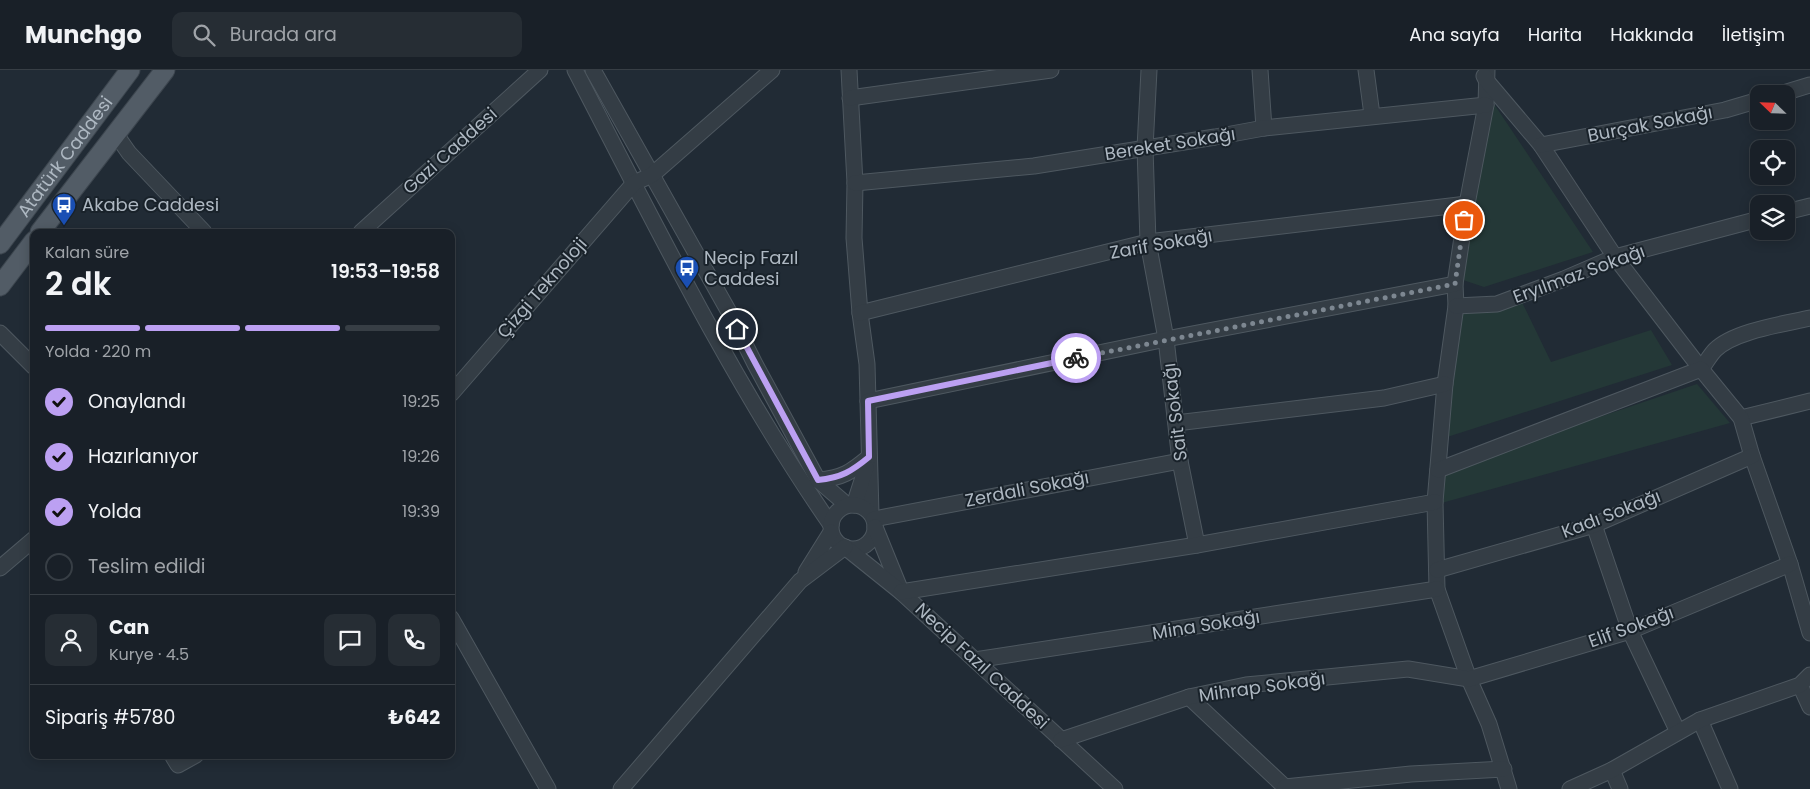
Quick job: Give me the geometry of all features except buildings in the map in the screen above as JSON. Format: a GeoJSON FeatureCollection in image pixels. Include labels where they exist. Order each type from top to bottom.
{"type":"FeatureCollection","features":[{"type":"Feature","properties":{"kind":"main road","name":"Atatürk Caddesi"},"geometry":{"type":"LineString","coordinates":[[0,244],[130,70]]}},
{"type":"Feature","properties":{"kind":"main road"},"geometry":{"type":"LineString","coordinates":[[42,229],[165,70]]}},
{"type":"Feature","properties":{"kind":"main road"},"geometry":{"type":"LineString","coordinates":[[0,286],[30,246]]}},
{"type":"Feature","properties":{"kind":"street","name":"Gazi Caddesi"},"geometry":{"type":"LineString","coordinates":[[364,229],[540,70]]}},
{"type":"Feature","properties":{"kind":"street"},"geometry":{"type":"LineString","coordinates":[[575,70],[728,360],[839,544],[852,549],[866,545],[871,540],[873,520],[869,457],[867,364],[860,313],[854,238],[855,184],[849,70]]}},
{"type":"Feature","properties":{"kind":"street"},"geometry":{"type":"LineString","coordinates":[[593,70],[729,312],[818,480],[851,505]]}},
{"type":"Feature","properties":{"kind":"street"},"geometry":{"type":"LineString","coordinates":[[634,184],[652,175],[772,70]]}},
{"type":"Feature","properties":{"kind":"street"},"geometry":{"type":"LineString","coordinates":[[850,98],[1051,70]]}},
{"type":"Feature","properties":{"kind":"street","name":"Sait Sokağı"},"geometry":{"type":"LineString","coordinates":[[1149,70],[1144,148],[1148,242],[1166,339],[1180,461],[1197,545]]}},
{"type":"Feature","properties":{"kind":"street"},"geometry":{"type":"LineString","coordinates":[[1260,70],[1264,128]]}},
{"type":"Feature","properties":{"kind":"street"},"geometry":{"type":"LineString","coordinates":[[1366,70],[1372,115]]}},
{"type":"Feature","properties":{"kind":"street"},"geometry":{"type":"LineString","coordinates":[[1485,73],[1486,105],[1467,204],[1455,284],[1456,306],[1445,384],[1435,502],[1437,589],[1469,679],[1489,724],[1509,789]]}},
{"type":"Feature","properties":{"kind":"street"},"geometry":{"type":"LineString","coordinates":[[1485,73],[1541,145],[1615,257],[1741,418],[1752,456],[1790,564],[1810,633]]}},
{"type":"Feature","properties":{"kind":"street"},"geometry":{"type":"LineString","coordinates":[[1795,90],[1810,85]]}},
{"type":"Feature","properties":{"kind":"street","name":"Burçak Sokağı"},"geometry":{"type":"LineString","coordinates":[[1541,145],[1724,110],[1750,103]]}},
{"type":"Feature","properties":{"kind":"street","name":"Bereket Sokağı"},"geometry":{"type":"LineString","coordinates":[[855,184],[1034,166],[1215,138],[1264,128],[1372,115],[1486,105]]}},
{"type":"Feature","properties":{"kind":"street"},"geometry":{"type":"LineString","coordinates":[[115,133],[129,153],[201,229]]}},
{"type":"Feature","properties":{"kind":"street","name":"Çizgi Teknoloji"},"geometry":{"type":"LineString","coordinates":[[455,389],[634,184]]}},
{"type":"Feature","properties":{"kind":"street","name":"Zarif Sokağı"},"geometry":{"type":"LineString","coordinates":[[860,313],[1148,242],[1467,204]]}},
{"type":"Feature","properties":{"kind":"street"},"geometry":{"type":"LineString","coordinates":[[1795,210],[1810,206]]}},
{"type":"Feature","properties":{"kind":"street","name":"Eryılmaz Sokağı"},"geometry":{"type":"LineString","coordinates":[[1456,306],[1497,304],[1564,279],[1615,257],[1750,221]]}},
{"type":"Feature","properties":{"kind":"street"},"geometry":{"type":"LineString","coordinates":[[868,401],[1166,339],[1455,284]]}},
{"type":"Feature","properties":{"kind":"street"},"geometry":{"type":"LineString","coordinates":[[1438,470],[1701,369],[1715,350],[1727,341],[1740,335],[1810,318]]}},
{"type":"Feature","properties":{"kind":"street"},"geometry":{"type":"LineString","coordinates":[[0,333],[30,363]]}},
{"type":"Feature","properties":{"kind":"street"},"geometry":{"type":"LineString","coordinates":[[1176,422],[1384,398],[1445,384]]}},
{"type":"Feature","properties":{"kind":"street"},"geometry":{"type":"LineString","coordinates":[[1741,418],[1810,401]]}},
{"type":"Feature","properties":{"kind":"street","name":"Kadı Sokağı"},"geometry":{"type":"LineString","coordinates":[[1437,570],[1594,525],[1752,456]]}},
{"type":"Feature","properties":{"kind":"street"},"geometry":{"type":"LineString","coordinates":[[818,480],[832,479],[850,472],[869,457]]}},
{"type":"Feature","properties":{"kind":"street"},"geometry":{"type":"LineString","coordinates":[[851,505],[869,457]]}},
{"type":"Feature","properties":{"kind":"street","name":"Zerdali Sokağı"},"geometry":{"type":"LineString","coordinates":[[873,520],[1180,461]]}},
{"type":"Feature","properties":{"kind":"street"},"geometry":{"type":"LineString","coordinates":[[621,789],[800,581],[831,528],[836,512],[851,505],[861,506],[873,520],[902,592],[1197,545],[1435,502]]}},
{"type":"Feature","properties":{"kind":"street"},"geometry":{"type":"LineString","coordinates":[[1594,525],[1630,631],[1678,732]]}},
{"type":"Feature","properties":{"kind":"street"},"geometry":{"type":"LineString","coordinates":[[0,568],[30,542]]}},
{"type":"Feature","properties":{"kind":"street"},"geometry":{"type":"LineString","coordinates":[[800,581],[845,547]]}},
{"type":"Feature","properties":{"kind":"street","name":"Necip Fazıl Caddesi"},"geometry":{"type":"LineString","coordinates":[[845,547],[902,592],[1115,789]]}},
{"type":"Feature","properties":{"kind":"street","name":"Elif Sokağı"},"geometry":{"type":"LineString","coordinates":[[1469,679],[1630,631],[1790,564]]}},
{"type":"Feature","properties":{"kind":"street","name":"Mina Sokağı"},"geometry":{"type":"LineString","coordinates":[[975,660],[1437,589]]}},
{"type":"Feature","properties":{"kind":"street"},"geometry":{"type":"LineString","coordinates":[[455,625],[548,789]]}},
{"type":"Feature","properties":{"kind":"street","name":"Mihrap Sokağı"},"geometry":{"type":"LineString","coordinates":[[1061,740],[1189,697],[1246,685],[1408,669],[1469,679]]}},
{"type":"Feature","properties":{"kind":"street"},"geometry":{"type":"LineString","coordinates":[[1570,789],[1612,770],[1700,720],[1805,680],[1810,708]]}},
{"type":"Feature","properties":{"kind":"street"},"geometry":{"type":"LineString","coordinates":[[1189,697],[1286,788],[1411,774],[1504,769]]}},
{"type":"Feature","properties":{"kind":"street"},"geometry":{"type":"LineString","coordinates":[[1700,720],[1730,789]]}},
{"type":"Feature","properties":{"kind":"street"},"geometry":{"type":"LineString","coordinates":[[174,759],[178,765],[189,759]]}},
{"type":"Feature","properties":{"kind":"street"},"geometry":{"type":"LineString","coordinates":[[1612,770],[1620,789]]}},
{"type":"Feature","properties":{"kind":"green space"},"geometry":{"type":"Polygon","coordinates":[[[1492,101],[1593,252],[1484,287],[1460,279],[1492,101]]]}},
{"type":"Feature","properties":{"kind":"green space"},"geometry":{"type":"Polygon","coordinates":[[[1519,296],[1551,362],[1651,330],[1672,365],[1444,438],[1458,306],[1519,296]]]}},
{"type":"Feature","properties":{"kind":"green space"},"geometry":{"type":"Polygon","coordinates":[[[1697,384],[1730,423],[1438,504],[1446,469],[1697,384]]]}},
{"type":"Feature","properties":{"kind":"way so far"},"geometry":{"type":"LineString","coordinates":[[1076,358],[1455,284],[1464,220]]}},
{"type":"Feature","properties":{"kind":"place","name":"Akabe Caddesi"},"geometry":{"type":"Point","coordinates":[64,226]}},
{"type":"Feature","properties":{"kind":"place","name":"Necip Fazıl Caddesi"},"geometry":{"type":"Point","coordinates":[687,289]}},
{"type":"Feature","properties":{"kind":"route"},"geometry":{"type":"LineString","coordinates":[[737,329],[818,480],[832,479],[850,472],[869,457],[868,401],[1076,358]]}}]}
